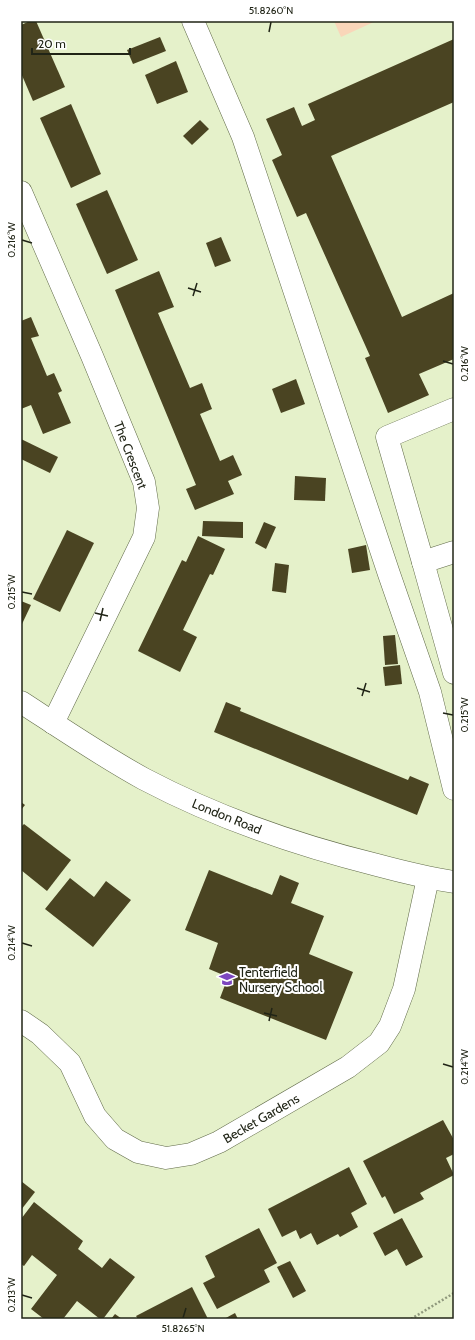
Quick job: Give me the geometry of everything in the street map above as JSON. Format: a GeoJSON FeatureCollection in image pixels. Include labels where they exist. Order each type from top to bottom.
{"type":"FeatureCollection","features":[{"type":"Feature","properties":{"kind":"street"},"geometry":{"type":"LineString","coordinates":[[193,21],[243,137],[430,692],[454,789]]}},
{"type":"Feature","properties":{"kind":"street","name":"The Crescent"},"geometry":{"type":"LineString","coordinates":[[23,202],[92,356],[144,482],[148,508],[144,537],[53,723]]}},
{"type":"Feature","properties":{"kind":"street"},"geometry":{"type":"LineString","coordinates":[[454,409],[387,437],[454,673]]}},
{"type":"Feature","properties":{"kind":"street"},"geometry":{"type":"LineString","coordinates":[[423,562],[454,552]]}},
{"type":"Feature","properties":{"kind":"street","name":"London Road"},"geometry":{"type":"LineString","coordinates":[[21,702],[112,761],[215,813],[308,847],[428,878],[454,882]]}},
{"type":"Feature","properties":{"kind":"street","name":"Becket Gardens"},"geometry":{"type":"LineString","coordinates":[[21,1021],[40,1034],[70,1063],[95,1116],[116,1140],[138,1152],[166,1158],[191,1154],[219,1142],[348,1067],[379,1043],[390,1026],[404,989],[428,878]]}},
{"type":"Feature","properties":{"kind":"path"},"geometry":{"type":"LineString","coordinates":[[411,1319],[454,1293]]}},
{"type":"Feature","properties":{"kind":"shaded area"},"geometry":{"type":"Polygon","coordinates":[[[334,21],[376,21],[341,37],[334,21]]]}},
{"type":"Feature","properties":{"kind":"building"},"geometry":{"type":"Polygon","coordinates":[[[30,21],[36,21],[65,87],[33,101],[21,73],[21,25],[30,21]]]}},
{"type":"Feature","properties":{"kind":"building"},"geometry":{"type":"Polygon","coordinates":[[[160,37],[166,51],[133,64],[127,50],[160,37]]]}},
{"type":"Feature","properties":{"kind":"building"},"geometry":{"type":"Polygon","coordinates":[[[454,39],[454,102],[331,156],[402,317],[454,293],[454,359],[419,374],[429,395],[388,413],[365,358],[370,356],[306,213],[297,217],[272,160],[282,155],[266,119],[294,107],[302,126],[315,120],[308,104],[454,39]]]}},
{"type":"Feature","properties":{"kind":"building"},"geometry":{"type":"Polygon","coordinates":[[[176,61],[188,92],[157,104],[145,75],[176,61]]]}},
{"type":"Feature","properties":{"kind":"building"},"geometry":{"type":"Polygon","coordinates":[[[71,104],[101,174],[71,188],[40,118],[71,104]]]}},
{"type":"Feature","properties":{"kind":"building"},"geometry":{"type":"Polygon","coordinates":[[[200,120],[209,129],[192,145],[183,136],[200,120]]]}},
{"type":"Feature","properties":{"kind":"building"},"geometry":{"type":"Polygon","coordinates":[[[107,190],[138,260],[107,274],[76,204],[107,190]]]}},
{"type":"Feature","properties":{"kind":"building"},"geometry":{"type":"Polygon","coordinates":[[[221,237],[231,261],[215,267],[206,243],[221,237]]]}},
{"type":"Feature","properties":{"kind":"building"},"geometry":{"type":"Polygon","coordinates":[[[159,271],[174,307],[158,313],[190,388],[202,383],[212,409],[200,414],[220,461],[233,455],[242,475],[228,481],[234,494],[195,510],[186,489],[196,485],[115,290],[159,271]]]}},
{"type":"Feature","properties":{"kind":"building"},"geometry":{"type":"Polygon","coordinates":[[[31,317],[39,336],[31,338],[47,376],[54,373],[62,391],[58,393],[71,423],[43,434],[31,405],[21,409],[21,321],[31,317]]]}},
{"type":"Feature","properties":{"kind":"building"},"geometry":{"type":"Polygon","coordinates":[[[296,379],[305,404],[281,413],[272,389],[296,379]]]}},
{"type":"Feature","properties":{"kind":"building"},"geometry":{"type":"Polygon","coordinates":[[[21,439],[58,457],[50,473],[21,459],[21,439]]]}},
{"type":"Feature","properties":{"kind":"building"},"geometry":{"type":"Polygon","coordinates":[[[295,476],[326,478],[325,501],[294,500],[295,476]]]}},
{"type":"Feature","properties":{"kind":"building"},"geometry":{"type":"Polygon","coordinates":[[[203,521],[243,522],[243,538],[202,536],[203,521]]]}},
{"type":"Feature","properties":{"kind":"building"},"geometry":{"type":"Polygon","coordinates":[[[264,522],[276,527],[266,549],[255,543],[264,522]]]}},
{"type":"Feature","properties":{"kind":"building"},"geometry":{"type":"Polygon","coordinates":[[[67,530],[94,543],[60,612],[33,599],[67,530]]]}},
{"type":"Feature","properties":{"kind":"building"},"geometry":{"type":"Polygon","coordinates":[[[198,536],[225,549],[213,575],[210,574],[183,630],[197,637],[180,672],[138,651],[182,560],[186,562],[198,536]]]}},
{"type":"Feature","properties":{"kind":"building"},"geometry":{"type":"Polygon","coordinates":[[[366,545],[370,570],[352,573],[348,549],[366,545]]]}},
{"type":"Feature","properties":{"kind":"building"},"geometry":{"type":"Polygon","coordinates":[[[275,563],[289,565],[286,593],[272,591],[275,563]]]}},
{"type":"Feature","properties":{"kind":"building"},"geometry":{"type":"Polygon","coordinates":[[[21,601],[31,605],[22,624],[21,624],[21,601]]]}},
{"type":"Feature","properties":{"kind":"building"},"geometry":{"type":"Polygon","coordinates":[[[395,635],[398,664],[385,665],[383,636],[395,635]]]}},
{"type":"Feature","properties":{"kind":"building"},"geometry":{"type":"Polygon","coordinates":[[[400,665],[402,684],[385,686],[383,667],[400,665]]]}},
{"type":"Feature","properties":{"kind":"building"},"geometry":{"type":"Polygon","coordinates":[[[226,702],[241,708],[240,711],[408,780],[410,776],[429,784],[417,815],[214,732],[226,702]]]}},
{"type":"Feature","properties":{"kind":"building"},"geometry":{"type":"Polygon","coordinates":[[[21,802],[25,805],[21,810],[21,802]]]}},
{"type":"Feature","properties":{"kind":"building"},"geometry":{"type":"Polygon","coordinates":[[[24,824],[71,860],[47,891],[21,870],[21,827],[24,824]]]}},
{"type":"Feature","properties":{"kind":"building"},"geometry":{"type":"Polygon","coordinates":[[[209,870],[272,895],[280,875],[299,883],[291,903],[324,916],[309,954],[353,972],[326,1040],[220,998],[228,977],[209,969],[218,943],[185,930],[209,870]]]}},
{"type":"Feature","properties":{"kind":"building"},"geometry":{"type":"Polygon","coordinates":[[[70,878],[94,897],[106,881],[131,900],[93,947],[45,909],[70,878]]]}},
{"type":"Feature","properties":{"kind":"building"},"geometry":{"type":"Polygon","coordinates":[[[443,1120],[454,1140],[454,1154],[446,1158],[454,1175],[420,1193],[424,1199],[394,1214],[385,1196],[382,1198],[363,1161],[443,1120]]]}},
{"type":"Feature","properties":{"kind":"building"},"geometry":{"type":"Polygon","coordinates":[[[349,1167],[367,1204],[351,1213],[358,1227],[340,1237],[338,1234],[317,1245],[311,1233],[300,1239],[296,1230],[282,1237],[268,1209],[349,1167]]]}},
{"type":"Feature","properties":{"kind":"building"},"geometry":{"type":"Polygon","coordinates":[[[21,1181],[35,1192],[21,1210],[21,1181]]]}},
{"type":"Feature","properties":{"kind":"building"},"geometry":{"type":"Polygon","coordinates":[[[34,1202],[83,1241],[78,1249],[102,1268],[110,1258],[135,1277],[103,1319],[100,1319],[77,1301],[63,1319],[44,1319],[31,1309],[57,1275],[32,1255],[24,1266],[21,1264],[21,1219],[34,1202]]]}},
{"type":"Feature","properties":{"kind":"building"},"geometry":{"type":"Polygon","coordinates":[[[402,1218],[423,1257],[406,1266],[397,1249],[385,1256],[373,1233],[402,1218]]]}},
{"type":"Feature","properties":{"kind":"building"},"geometry":{"type":"Polygon","coordinates":[[[259,1228],[277,1263],[264,1270],[270,1282],[217,1309],[203,1283],[215,1277],[205,1256],[259,1228]]]}},
{"type":"Feature","properties":{"kind":"building"},"geometry":{"type":"Polygon","coordinates":[[[290,1261],[306,1291],[293,1298],[277,1267],[290,1261]]]}},
{"type":"Feature","properties":{"kind":"building"},"geometry":{"type":"Polygon","coordinates":[[[192,1287],[208,1319],[138,1319],[136,1316],[192,1287]]]}},
{"type":"Feature","properties":{"kind":"building"},"geometry":{"type":"Polygon","coordinates":[[[235,1313],[238,1319],[224,1319],[235,1313]]]}},
{"type":"Feature","properties":{"kind":"building"},"geometry":{"type":"Polygon","coordinates":[[[115,1314],[122,1319],[111,1319],[115,1314]]]}},
{"type":"Feature","properties":{"kind":"place","name":"Tenterfield Nursery School"},"geometry":{"type":"Point","coordinates":[227,979]}}]}
